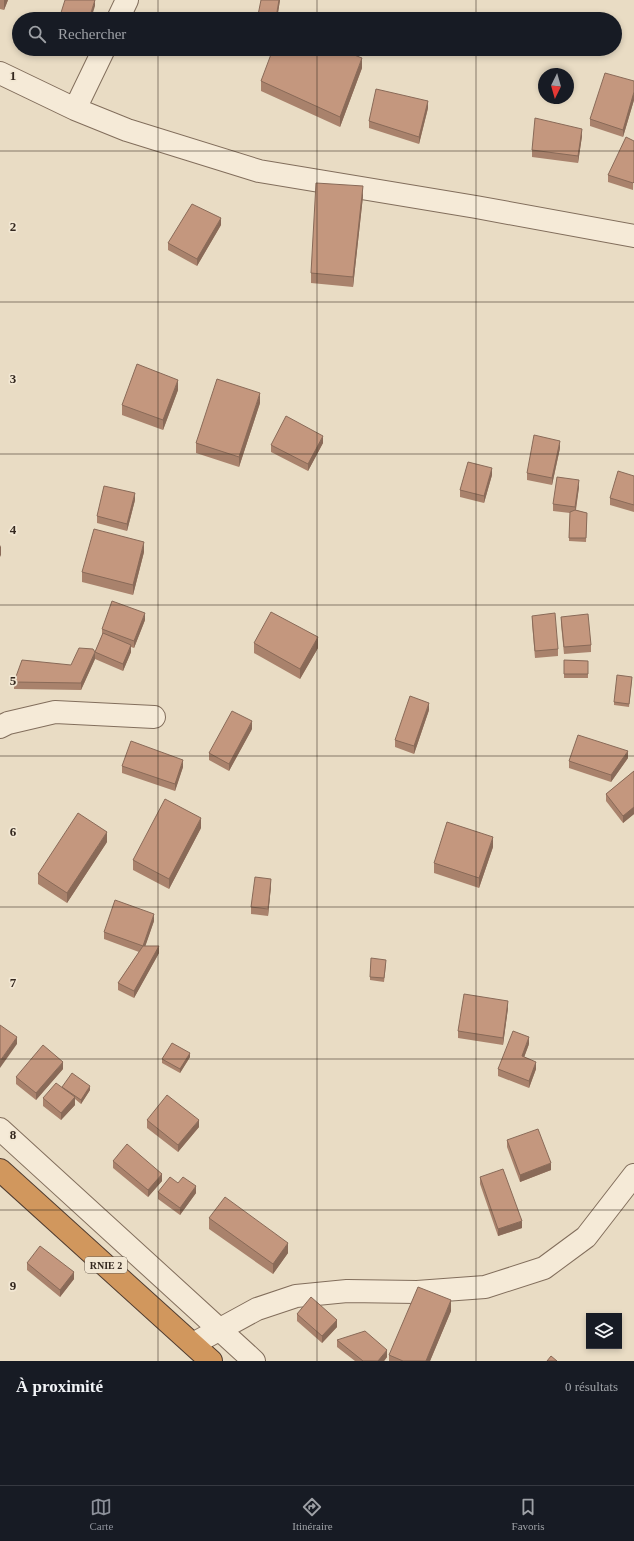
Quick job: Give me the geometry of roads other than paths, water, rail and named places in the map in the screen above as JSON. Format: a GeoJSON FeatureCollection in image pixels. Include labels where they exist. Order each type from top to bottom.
{"type":"FeatureCollection","features":[{"type":"Feature","properties":{"kind":"highway","name":"RNIE 2"},"geometry":{"type":"LineString","coordinates":[[0,1170],[212,1361]]}},
{"type":"Feature","properties":{"kind":"street"},"geometry":{"type":"LineString","coordinates":[[121,12],[127,0]]}},
{"type":"Feature","properties":{"kind":"street"},"geometry":{"type":"LineString","coordinates":[[76,109],[101,56]]}},
{"type":"Feature","properties":{"kind":"street"},"geometry":{"type":"LineString","coordinates":[[0,73],[76,109],[127,130],[259,171],[476,207],[634,236]]}},
{"type":"Feature","properties":{"kind":"street"},"geometry":{"type":"LineString","coordinates":[[0,727],[8,723],[55,712],[154,717]]}},
{"type":"Feature","properties":{"kind":"street"},"geometry":{"type":"LineString","coordinates":[[0,1129],[254,1361]]}},
{"type":"Feature","properties":{"kind":"street"},"geometry":{"type":"LineString","coordinates":[[193,1344],[257,1309],[296,1296],[347,1291],[416,1292],[485,1287],[544,1268],[586,1237],[634,1175]]}}]}
